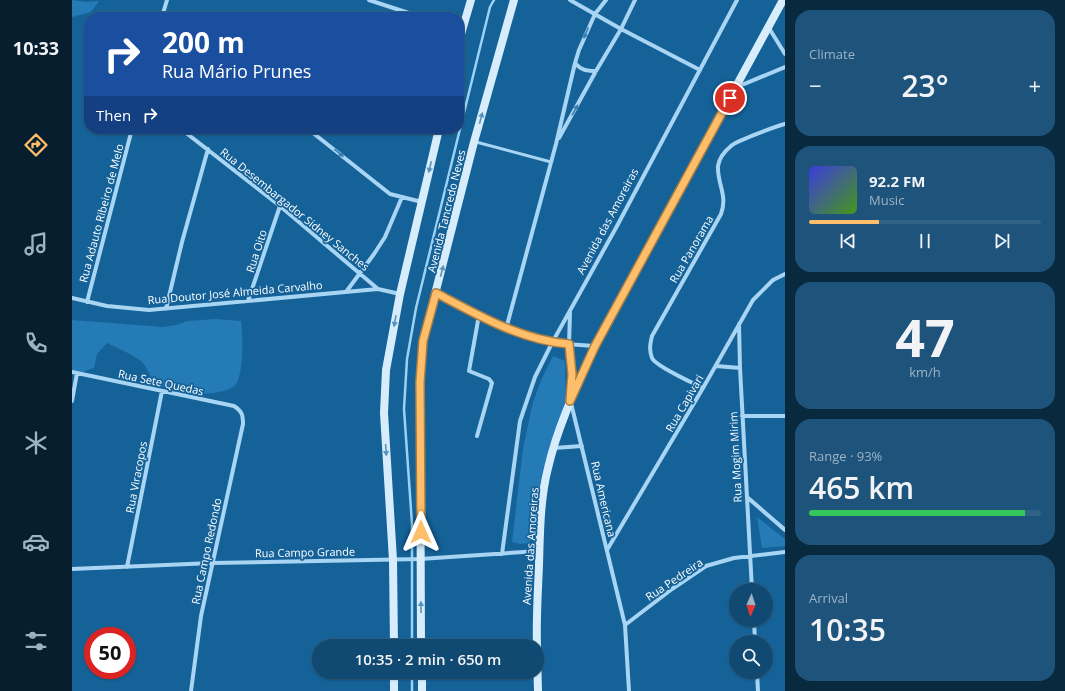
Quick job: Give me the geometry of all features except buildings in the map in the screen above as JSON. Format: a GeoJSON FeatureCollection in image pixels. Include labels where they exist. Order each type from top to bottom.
{"type":"FeatureCollection","features":[{"type":"Feature","properties":{"kind":"main road"},"geometry":{"type":"LineString","coordinates":[[464,18],[471,0]]}},
{"type":"Feature","properties":{"kind":"main road","name":"Avenida Tancredo Neves"},"geometry":{"type":"LineString","coordinates":[[421,639],[418,559],[420,382],[423,341],[474,142],[514,0]]}},
{"type":"Feature","properties":{"kind":"main road","name":"Avenida das Amoreiras"},"geometry":{"type":"LineString","coordinates":[[537,639],[539,551],[543,499],[548,468],[570,401],[595,346],[783,0]]}},
{"type":"Feature","properties":{"kind":"main road"},"geometry":{"type":"LineString","coordinates":[[394,639],[396,560],[384,413],[386,370],[400,294],[438,134]]}},
{"type":"Feature","properties":{"kind":"main road"},"geometry":{"type":"LineString","coordinates":[[394,679],[394,691]]}},
{"type":"Feature","properties":{"kind":"main road"},"geometry":{"type":"LineString","coordinates":[[422,679],[422,691]]}},
{"type":"Feature","properties":{"kind":"main road"},"geometry":{"type":"LineString","coordinates":[[538,679],[538,691]]}},
{"type":"Feature","properties":{"kind":"street"},"geometry":{"type":"LineString","coordinates":[[164,12],[167,0]]}},
{"type":"Feature","properties":{"kind":"street"},"geometry":{"type":"LineString","coordinates":[[369,0],[406,12]]}},
{"type":"Feature","properties":{"kind":"street"},"geometry":{"type":"LineString","coordinates":[[570,0],[621,29],[700,70]]}},
{"type":"Feature","properties":{"kind":"street"},"geometry":{"type":"LineString","coordinates":[[506,329],[556,144],[575,63],[594,14],[606,0]]}},
{"type":"Feature","properties":{"kind":"street"},"geometry":{"type":"LineString","coordinates":[[556,144],[621,29],[635,0]]}},
{"type":"Feature","properties":{"kind":"street","name":"Avenida das Amoreiras"},"geometry":{"type":"LineString","coordinates":[[502,554],[520,421],[535,377],[737,0]]}},
{"type":"Feature","properties":{"kind":"street"},"geometry":{"type":"LineString","coordinates":[[769,28],[785,54]]}},
{"type":"Feature","properties":{"kind":"street"},"geometry":{"type":"LineString","coordinates":[[575,63],[587,72],[596,71]]}},
{"type":"Feature","properties":{"kind":"street"},"geometry":{"type":"LineString","coordinates":[[737,87],[785,68]]}},
{"type":"Feature","properties":{"kind":"street","name":"Rua Panorama"},"geometry":{"type":"LineString","coordinates":[[704,388],[652,360],[649,348],[652,336],[721,214],[724,206],[724,197],[718,165],[722,155],[732,144],[785,124]]}},
{"type":"Feature","properties":{"kind":"street","name":"Rua Adauto Ribeiro de Melo"},"geometry":{"type":"LineString","coordinates":[[87,302],[131,134]]}},
{"type":"Feature","properties":{"kind":"street","name":"Rua Desembargador Sidney Sanches"},"geometry":{"type":"LineString","coordinates":[[188,134],[280,206],[378,289]]}},
{"type":"Feature","properties":{"kind":"street"},"geometry":{"type":"LineString","coordinates":[[314,134],[390,194],[422,202]]}},
{"type":"Feature","properties":{"kind":"street"},"geometry":{"type":"LineString","coordinates":[[166,309],[182,242],[208,149]]}},
{"type":"Feature","properties":{"kind":"street"},"geometry":{"type":"LineString","coordinates":[[346,292],[385,237],[402,197]]}},
{"type":"Feature","properties":{"kind":"street","name":"Rua Oito"},"geometry":{"type":"LineString","coordinates":[[248,301],[280,206]]}},
{"type":"Feature","properties":{"kind":"street","name":"Rua Capivari"},"geometry":{"type":"LineString","coordinates":[[607,550],[704,388],[752,300],[773,280],[785,274]]}},
{"type":"Feature","properties":{"kind":"street","name":"Rua Doutor José Almeida Carvalho"},"geometry":{"type":"LineString","coordinates":[[72,298],[107,306],[148,310],[378,289],[400,294]]}},
{"type":"Feature","properties":{"kind":"street"},"geometry":{"type":"LineString","coordinates":[[436,293],[506,329],[552,343],[595,346]]}},
{"type":"Feature","properties":{"kind":"street","name":"Rua Americana"},"geometry":{"type":"LineString","coordinates":[[570,310],[569,344],[572,374],[570,401],[625,625],[629,691]]}},
{"type":"Feature","properties":{"kind":"street"},"geometry":{"type":"LineString","coordinates":[[477,436],[492,383],[489,379],[469,371],[479,315]]}},
{"type":"Feature","properties":{"kind":"street","name":"Rua Mogim Mirim"},"geometry":{"type":"LineString","coordinates":[[739,324],[742,416],[752,583]]}},
{"type":"Feature","properties":{"kind":"street"},"geometry":{"type":"LineString","coordinates":[[716,366],[740,368]]}},
{"type":"Feature","properties":{"kind":"street","name":"Rua Sete Quedas"},"geometry":{"type":"LineString","coordinates":[[72,372],[234,406],[240,410],[243,416]]}},
{"type":"Feature","properties":{"kind":"street"},"geometry":{"type":"LineString","coordinates":[[72,402],[77,373]]}},
{"type":"Feature","properties":{"kind":"street","name":"Rua Viracopos"},"geometry":{"type":"LineString","coordinates":[[128,567],[162,391]]}},
{"type":"Feature","properties":{"kind":"street","name":"Rua Campo Redondo"},"geometry":{"type":"LineString","coordinates":[[191,691],[202,616],[243,424],[243,416]]}},
{"type":"Feature","properties":{"kind":"street"},"geometry":{"type":"LineString","coordinates":[[742,416],[785,416]]}},
{"type":"Feature","properties":{"kind":"street"},"geometry":{"type":"LineString","coordinates":[[554,448],[582,446]]}},
{"type":"Feature","properties":{"kind":"street"},"geometry":{"type":"LineString","coordinates":[[747,497],[785,530]]}},
{"type":"Feature","properties":{"kind":"street","name":"Rua Campo Grande"},"geometry":{"type":"LineString","coordinates":[[72,570],[212,564],[396,560],[539,551]]}},
{"type":"Feature","properties":{"kind":"street","name":"Rua Pedreira"},"geometry":{"type":"LineString","coordinates":[[625,625],[672,589],[706,566],[750,555],[785,552]]}},
{"type":"Feature","properties":{"kind":"street"},"geometry":{"type":"LineString","coordinates":[[757,679],[758,691]]}},
{"type":"Feature","properties":{"kind":"street"},"geometry":{"type":"LineString","coordinates":[[538,682],[541,691]]}},
{"type":"Feature","properties":{"kind":"lane"},"geometry":{"type":"LineString","coordinates":[[474,142],[551,162]]}},
{"type":"Feature","properties":{"kind":"shaded area"},"geometry":{"type":"Polygon","coordinates":[[[72,0],[86,2],[99,1],[91,12],[84,12],[84,14],[72,17],[72,0]]]}},
{"type":"Feature","properties":{"kind":"shaded area"},"geometry":{"type":"Polygon","coordinates":[[[215,319],[241,321],[242,362],[239,378],[232,388],[218,392],[193,394],[180,393],[166,388],[155,382],[142,362],[130,354],[107,343],[97,354],[94,368],[83,372],[72,371],[72,320],[163,327],[188,321],[215,319]]]}},
{"type":"Feature","properties":{"kind":"shaded area"},"geometry":{"type":"Polygon","coordinates":[[[553,356],[565,361],[566,409],[550,445],[542,473],[530,543],[520,544],[512,542],[523,448],[533,402],[542,378],[553,356]]]}},
{"type":"Feature","properties":{"kind":"shaded area"},"geometry":{"type":"Polygon","coordinates":[[[757,517],[785,539],[785,546],[762,548],[757,517]]]}},
{"type":"Feature","properties":{"kind":"waterway"},"geometry":{"type":"LineString","coordinates":[[464,113],[490,7],[494,0]]}},
{"type":"Feature","properties":{"kind":"waterway"},"geometry":{"type":"LineString","coordinates":[[412,639],[412,524],[404,409],[407,359],[416,308],[459,134]]}},
{"type":"Feature","properties":{"kind":"waterway"},"geometry":{"type":"LineString","coordinates":[[412,679],[412,691]]}},
{"type":"Feature","properties":{"kind":"route"},"geometry":{"type":"LineString","coordinates":[[421,532],[421,361],[423,341],[436,293],[506,329],[552,343],[569,344],[572,374],[570,401],[595,346],[730,98]]}}]}
